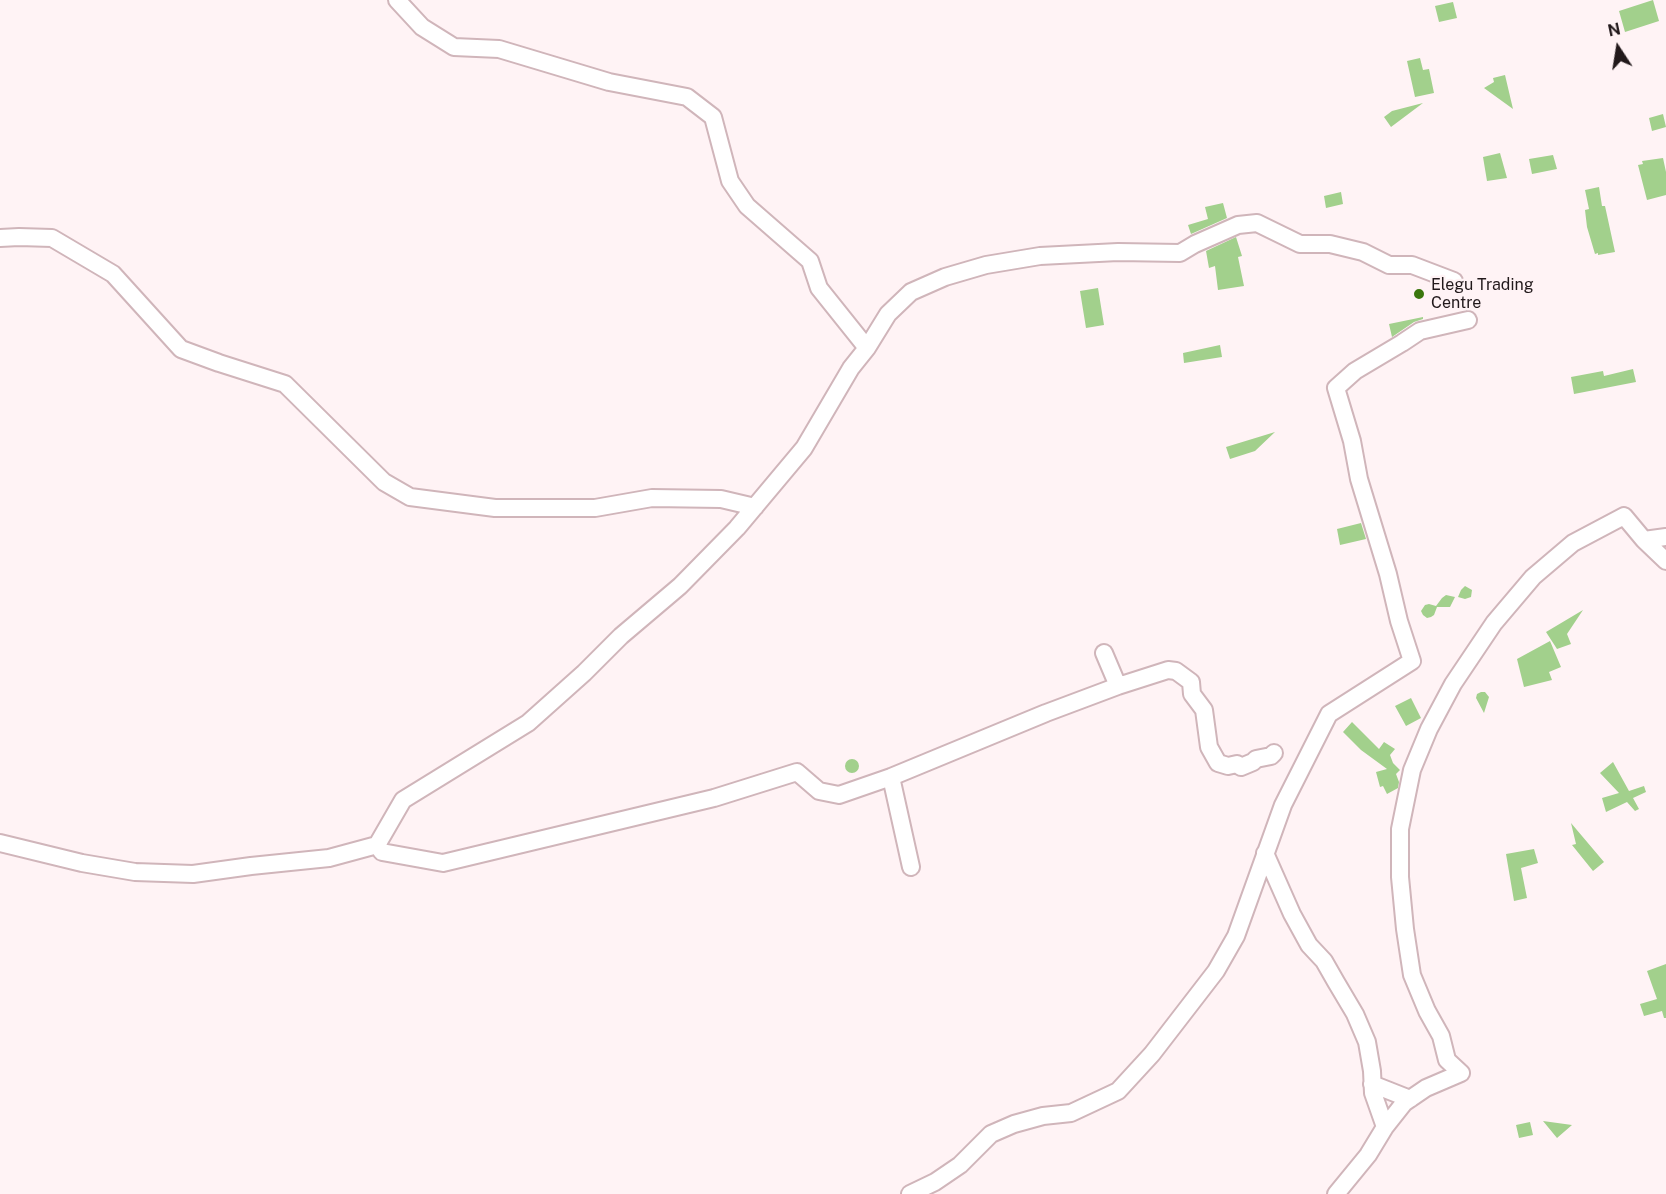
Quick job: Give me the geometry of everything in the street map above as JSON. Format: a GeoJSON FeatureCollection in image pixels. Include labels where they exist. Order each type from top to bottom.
{"type":"FeatureCollection","features":[{"type":"Feature","properties":{"kind":"street"},"geometry":{"type":"LineString","coordinates":[[397,0],[422,27],[454,47],[499,49],[609,82],[687,97],[713,117],[730,182],[747,206],[810,261],[819,288],[867,348]]}},
{"type":"Feature","properties":{"kind":"street"},"geometry":{"type":"LineString","coordinates":[[0,843],[82,863],[135,872],[193,874],[329,858],[377,845],[403,800],[528,723],[621,636],[680,586],[737,528],[804,448],[851,368],[867,348],[888,314],[910,292],[945,277],[986,265],[1040,256],[1118,252],[1180,253],[1238,225],[1257,223],[1300,244],[1330,244],[1363,252],[1389,265],[1412,265],[1454,281]]}},
{"type":"Feature","properties":{"kind":"street"},"geometry":{"type":"LineString","coordinates":[[0,238],[52,238],[113,274],[181,349],[285,384],[384,482],[410,497],[495,508],[595,508],[652,498],[721,499],[754,507]]}},
{"type":"Feature","properties":{"kind":"street"},"geometry":{"type":"LineString","coordinates":[[910,1194],[935,1182],[960,1165],[991,1134],[1042,1116],[1071,1113],[1118,1091],[1152,1054],[1216,971],[1236,936],[1283,805],[1329,714],[1412,661],[1362,490],[1352,441],[1336,388],[1355,371],[1420,331],[1468,320]]}},
{"type":"Feature","properties":{"kind":"street"},"geometry":{"type":"LineString","coordinates":[[1336,1194],[1368,1155],[1404,1103],[1426,1088],[1461,1073],[1447,1060],[1441,1036],[1427,1011],[1412,975],[1400,877],[1401,829],[1412,770],[1453,684],[1494,623],[1533,577],[1573,543],[1624,516],[1666,561]]}},
{"type":"Feature","properties":{"kind":"street"},"geometry":{"type":"LineString","coordinates":[[1644,540],[1666,537]]}},
{"type":"Feature","properties":{"kind":"street"},"geometry":{"type":"LineString","coordinates":[[1104,653],[1118,686]]}},
{"type":"Feature","properties":{"kind":"street"},"geometry":{"type":"LineString","coordinates":[[377,845],[382,852],[443,863],[714,798],[797,772],[819,791],[839,795],[891,777],[1046,713],[1168,669],[1176,671],[1191,682],[1192,694],[1204,710],[1209,747],[1218,763],[1228,766],[1237,764],[1241,767],[1274,753]]}},
{"type":"Feature","properties":{"kind":"street"},"geometry":{"type":"LineString","coordinates":[[891,777],[911,867]]}},
{"type":"Feature","properties":{"kind":"street"},"geometry":{"type":"LineString","coordinates":[[1265,853],[1292,914],[1309,945],[1324,961],[1354,1014],[1366,1042],[1372,1071],[1372,1093],[1386,1127]]}},
{"type":"Feature","properties":{"kind":"street"},"geometry":{"type":"LineString","coordinates":[[1372,1084],[1410,1099]]}},
{"type":"Feature","properties":{"kind":"building"},"geometry":{"type":"Polygon","coordinates":[[[1653,0],[1659,21],[1625,32],[1619,11],[1653,0]]]}},
{"type":"Feature","properties":{"kind":"building"},"geometry":{"type":"Polygon","coordinates":[[[1453,2],[1457,18],[1439,22],[1435,6],[1453,2]]]}},
{"type":"Feature","properties":{"kind":"building"},"geometry":{"type":"Polygon","coordinates":[[[1420,58],[1423,70],[1429,69],[1434,93],[1415,97],[1407,61],[1420,58]]]}},
{"type":"Feature","properties":{"kind":"building"},"geometry":{"type":"Polygon","coordinates":[[[1505,75],[1513,109],[1484,88],[1494,82],[1493,78],[1505,75]]]}},
{"type":"Feature","properties":{"kind":"building"},"geometry":{"type":"Polygon","coordinates":[[[1423,103],[1391,127],[1384,117],[1392,111],[1423,103]]]}},
{"type":"Feature","properties":{"kind":"building"},"geometry":{"type":"Polygon","coordinates":[[[1663,114],[1666,127],[1652,131],[1649,118],[1663,114]]]}},
{"type":"Feature","properties":{"kind":"building"},"geometry":{"type":"Polygon","coordinates":[[[1500,153],[1507,178],[1487,181],[1483,157],[1500,153]]]}},
{"type":"Feature","properties":{"kind":"building"},"geometry":{"type":"Polygon","coordinates":[[[1553,155],[1557,169],[1532,174],[1529,159],[1553,155]]]}},
{"type":"Feature","properties":{"kind":"building"},"geometry":{"type":"Polygon","coordinates":[[[1663,158],[1666,172],[1666,195],[1647,200],[1638,165],[1643,164],[1642,161],[1663,158]]]}},
{"type":"Feature","properties":{"kind":"building"},"geometry":{"type":"Polygon","coordinates":[[[1599,187],[1615,252],[1598,255],[1598,253],[1595,254],[1587,227],[1585,210],[1589,209],[1585,190],[1599,187]]]}},
{"type":"Feature","properties":{"kind":"building"},"geometry":{"type":"Polygon","coordinates":[[[1341,192],[1343,204],[1326,208],[1324,196],[1341,192]]]}},
{"type":"Feature","properties":{"kind":"building"},"geometry":{"type":"Polygon","coordinates":[[[1223,203],[1227,218],[1191,234],[1188,225],[1208,219],[1205,207],[1223,203]]]}},
{"type":"Feature","properties":{"kind":"building"},"geometry":{"type":"Polygon","coordinates":[[[1236,237],[1242,256],[1238,257],[1244,286],[1218,290],[1215,266],[1209,268],[1206,251],[1236,237]]]}},
{"type":"Feature","properties":{"kind":"building"},"geometry":{"type":"Polygon","coordinates":[[[1098,288],[1104,325],[1086,328],[1080,291],[1098,288]]]}},
{"type":"Feature","properties":{"kind":"building"},"geometry":{"type":"Polygon","coordinates":[[[1423,317],[1423,319],[1414,322],[1392,337],[1389,324],[1423,317]]]}},
{"type":"Feature","properties":{"kind":"building"},"geometry":{"type":"Polygon","coordinates":[[[1220,345],[1222,357],[1184,363],[1183,353],[1220,345]]]}},
{"type":"Feature","properties":{"kind":"building"},"geometry":{"type":"Polygon","coordinates":[[[1633,369],[1636,382],[1574,394],[1571,377],[1603,371],[1604,376],[1633,369]]]}},
{"type":"Feature","properties":{"kind":"building"},"geometry":{"type":"Polygon","coordinates":[[[1275,432],[1255,451],[1230,459],[1226,447],[1275,432]]]}},
{"type":"Feature","properties":{"kind":"building"},"geometry":{"type":"Polygon","coordinates":[[[1361,523],[1366,539],[1340,545],[1337,529],[1361,523]]]}},
{"type":"Feature","properties":{"kind":"building"},"geometry":{"type":"Polygon","coordinates":[[[1465,586],[1472,590],[1471,597],[1465,599],[1458,597],[1461,590],[1465,586]]]}},
{"type":"Feature","properties":{"kind":"building"},"geometry":{"type":"Polygon","coordinates":[[[1446,595],[1455,597],[1450,607],[1437,607],[1431,617],[1427,618],[1423,615],[1421,611],[1425,605],[1436,606],[1446,595]]]}},
{"type":"Feature","properties":{"kind":"building"},"geometry":{"type":"Polygon","coordinates":[[[1583,610],[1567,634],[1571,644],[1557,649],[1546,632],[1583,610]]]}},
{"type":"Feature","properties":{"kind":"building"},"geometry":{"type":"Polygon","coordinates":[[[1550,641],[1561,667],[1549,672],[1552,680],[1524,687],[1517,659],[1550,641]]]}},
{"type":"Feature","properties":{"kind":"building"},"geometry":{"type":"Polygon","coordinates":[[[1481,692],[1485,692],[1489,697],[1484,713],[1476,698],[1481,692]]]}},
{"type":"Feature","properties":{"kind":"building"},"geometry":{"type":"Polygon","coordinates":[[[1411,698],[1421,718],[1406,726],[1395,706],[1411,698]]]}},
{"type":"Feature","properties":{"kind":"building"},"geometry":{"type":"Polygon","coordinates":[[[1352,722],[1379,749],[1384,742],[1395,749],[1390,755],[1393,763],[1400,770],[1396,774],[1399,782],[1398,788],[1387,794],[1383,786],[1380,787],[1376,772],[1387,769],[1361,750],[1343,732],[1352,722]]]}},
{"type":"Feature","properties":{"kind":"building"},"geometry":{"type":"Polygon","coordinates":[[[852,759],[857,761],[859,766],[857,771],[852,773],[847,771],[845,766],[847,761],[852,759]]]}},
{"type":"Feature","properties":{"kind":"building"},"geometry":{"type":"Polygon","coordinates":[[[1613,762],[1629,791],[1644,786],[1646,792],[1633,798],[1639,809],[1635,811],[1627,802],[1606,812],[1602,798],[1619,793],[1600,773],[1613,762]]]}},
{"type":"Feature","properties":{"kind":"building"},"geometry":{"type":"Polygon","coordinates":[[[1571,823],[1604,862],[1593,871],[1572,845],[1576,844],[1571,823]]]}},
{"type":"Feature","properties":{"kind":"building"},"geometry":{"type":"Polygon","coordinates":[[[1534,849],[1538,863],[1521,868],[1527,898],[1514,901],[1506,854],[1534,849]]]}},
{"type":"Feature","properties":{"kind":"building"},"geometry":{"type":"Polygon","coordinates":[[[1666,964],[1666,1018],[1662,1011],[1644,1016],[1640,1004],[1657,999],[1647,971],[1666,964]]]}},
{"type":"Feature","properties":{"kind":"building"},"geometry":{"type":"Polygon","coordinates":[[[1543,1121],[1572,1125],[1557,1138],[1543,1121]]]}},
{"type":"Feature","properties":{"kind":"building"},"geometry":{"type":"Polygon","coordinates":[[[1530,1122],[1533,1135],[1519,1138],[1516,1125],[1530,1122]]]}},
{"type":"Feature","properties":{"kind":"place","name":"Elegu Trading Centre"},"geometry":{"type":"Point","coordinates":[1419,294]}}]}
